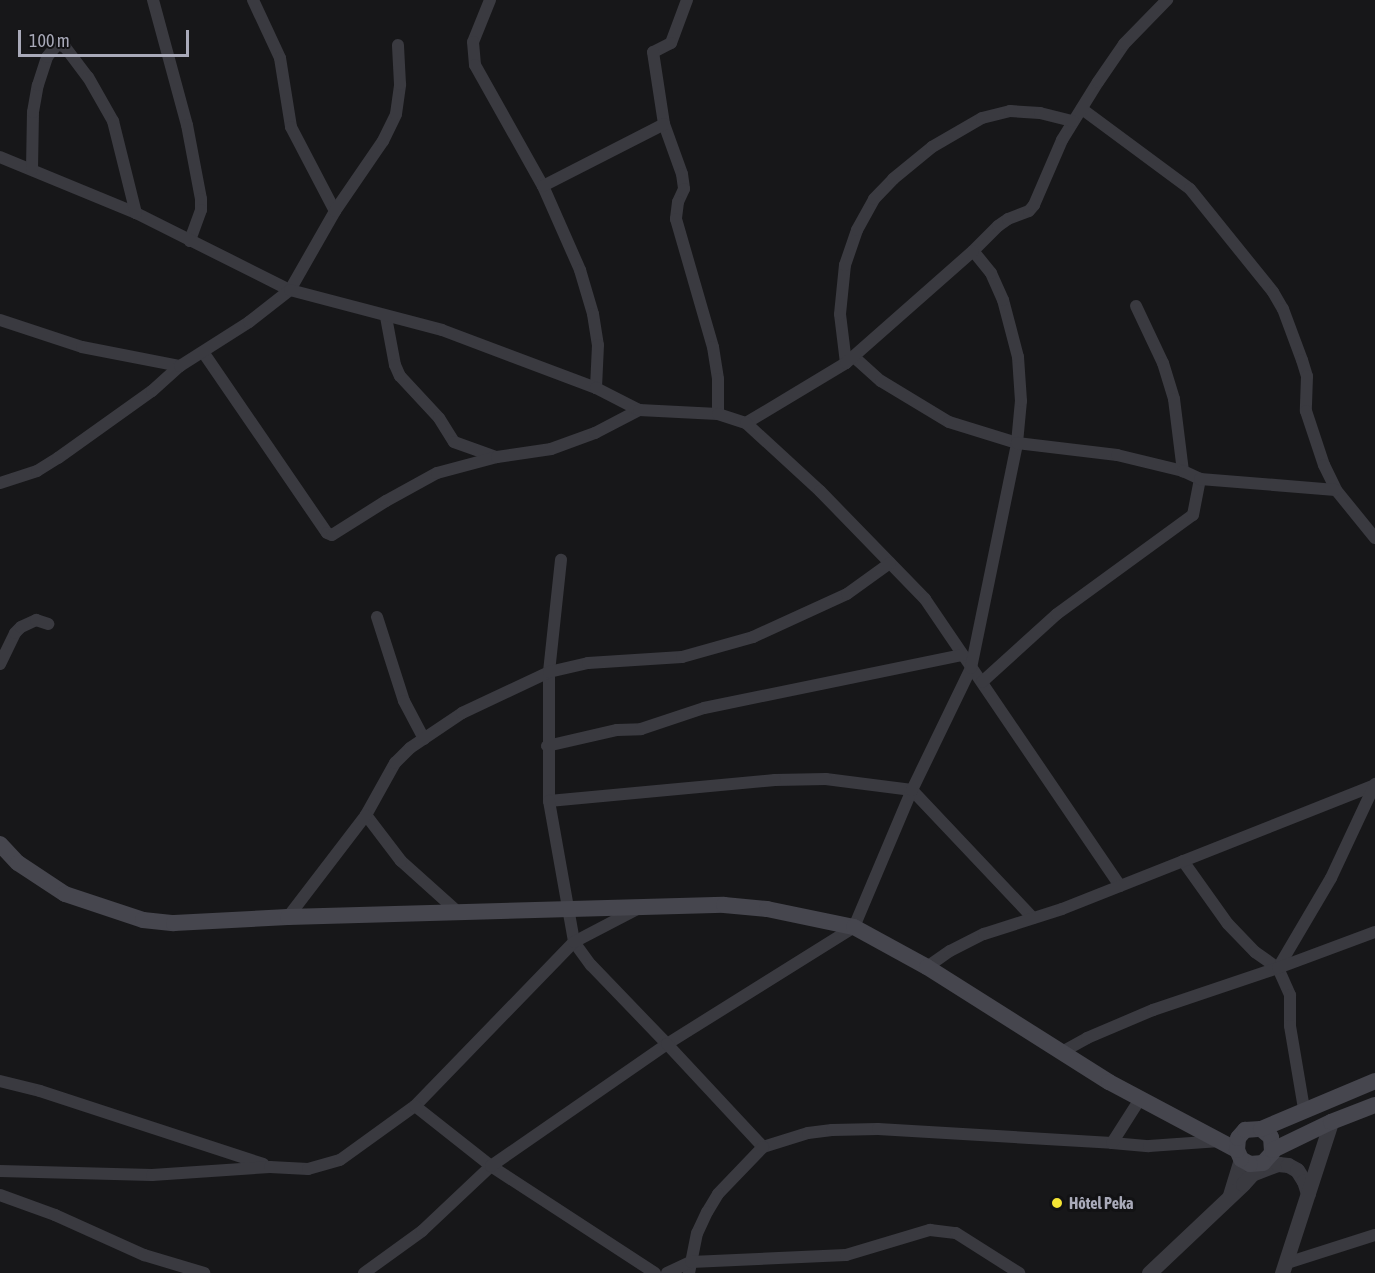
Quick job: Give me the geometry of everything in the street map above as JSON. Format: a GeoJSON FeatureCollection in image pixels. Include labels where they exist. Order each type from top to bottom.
{"type":"FeatureCollection","features":[{"type":"Feature","properties":{"kind":"main road"},"geometry":{"type":"LineString","coordinates":[[0,844],[18,863],[65,894],[142,920],[174,924],[288,917],[724,905],[767,909],[854,927],[927,967],[1140,1099],[1240,1148],[1250,1164],[1257,1169],[1270,1157],[1273,1150],[1271,1137],[1261,1129]]}},
{"type":"Feature","properties":{"kind":"main road"},"geometry":{"type":"LineString","coordinates":[[1240,1148],[1251,1128],[1261,1129],[1375,1081]]}},
{"type":"Feature","properties":{"kind":"main road"},"geometry":{"type":"LineString","coordinates":[[1273,1150],[1331,1122],[1375,1106]]}},
{"type":"Feature","properties":{"kind":"main road"},"geometry":{"type":"LineString","coordinates":[[1205,1132],[1240,1148]]}},
{"type":"Feature","properties":{"kind":"street"},"geometry":{"type":"LineString","coordinates":[[153,0],[187,125],[201,199],[201,210],[190,241]]}},
{"type":"Feature","properties":{"kind":"street"},"geometry":{"type":"LineString","coordinates":[[253,0],[280,58],[291,128],[335,211]]}},
{"type":"Feature","properties":{"kind":"street"},"geometry":{"type":"LineString","coordinates":[[490,0],[473,42],[475,65],[543,186],[580,270],[593,314],[598,345],[596,388]]}},
{"type":"Feature","properties":{"kind":"street"},"geometry":{"type":"LineString","coordinates":[[687,0],[671,43],[653,52],[664,124],[682,174],[684,189],[678,202],[676,219],[713,347],[718,379],[718,414]]}},
{"type":"Feature","properties":{"kind":"street"},"geometry":{"type":"LineString","coordinates":[[746,423],[850,360],[998,226],[1008,219],[1029,211],[1034,205],[1073,121],[1124,44],[1167,0]]}},
{"type":"Feature","properties":{"kind":"street"},"geometry":{"type":"LineString","coordinates":[[32,169],[33,112],[38,85],[47,57],[58,44],[65,47],[88,77],[113,121],[136,213]]}},
{"type":"Feature","properties":{"kind":"street"},"geometry":{"type":"LineString","coordinates":[[0,483],[37,471],[58,458],[152,391],[180,366],[249,322],[290,290],[335,211],[383,141],[396,114],[400,84],[398,45]]}},
{"type":"Feature","properties":{"kind":"street"},"geometry":{"type":"LineString","coordinates":[[1082,109],[1190,189],[1273,292],[1283,309],[1307,376],[1306,411],[1323,465],[1336,490],[1375,538]]}},
{"type":"Feature","properties":{"kind":"street"},"geometry":{"type":"LineString","coordinates":[[1073,121],[1040,113],[1010,111],[982,118],[932,147],[893,179],[874,199],[857,230],[845,265],[840,314],[850,360],[948,422],[1017,443],[1117,455],[1182,471],[1200,479],[1336,490]]}},
{"type":"Feature","properties":{"kind":"street"},"geometry":{"type":"LineString","coordinates":[[543,186],[664,124]]}},
{"type":"Feature","properties":{"kind":"street"},"geometry":{"type":"LineString","coordinates":[[0,157],[136,213],[290,290],[442,330],[596,388],[639,410],[718,414],[746,423],[820,491],[925,599],[1120,886]]}},
{"type":"Feature","properties":{"kind":"street"},"geometry":{"type":"LineString","coordinates":[[364,1273],[422,1231],[491,1166],[667,1044],[854,927],[912,790],[971,668],[1017,443],[1022,401],[1018,357],[1003,300],[991,273],[973,251]]}},
{"type":"Feature","properties":{"kind":"street"},"geometry":{"type":"LineString","coordinates":[[1136,306],[1163,363],[1174,399],[1182,471]]}},
{"type":"Feature","properties":{"kind":"street"},"geometry":{"type":"LineString","coordinates":[[386,317],[394,365],[400,376],[439,418],[454,442],[497,458]]}},
{"type":"Feature","properties":{"kind":"street"},"geometry":{"type":"LineString","coordinates":[[0,320],[82,347],[180,366]]}},
{"type":"Feature","properties":{"kind":"street"},"geometry":{"type":"LineString","coordinates":[[203,352],[327,533],[332,535],[386,501],[437,473],[497,458],[551,449],[595,433],[639,410]]}},
{"type":"Feature","properties":{"kind":"street"},"geometry":{"type":"LineString","coordinates":[[982,682],[1057,614],[1193,515],[1200,479]]}},
{"type":"Feature","properties":{"kind":"street"},"geometry":{"type":"LineString","coordinates":[[561,560],[549,672],[547,746],[549,801],[574,942],[591,965],[763,1147]]}},
{"type":"Feature","properties":{"kind":"street"},"geometry":{"type":"LineString","coordinates":[[288,917],[366,815],[395,763],[424,739],[496,695],[549,672],[588,663],[682,657],[753,637],[847,594],[890,563]]}},
{"type":"Feature","properties":{"kind":"street"},"geometry":{"type":"LineString","coordinates":[[377,617],[404,701],[424,739]]}},
{"type":"Feature","properties":{"kind":"street"},"geometry":{"type":"LineString","coordinates":[[0,664],[15,633],[21,627],[36,620],[48,624]]}},
{"type":"Feature","properties":{"kind":"street"},"geometry":{"type":"LineString","coordinates":[[547,746],[617,730],[641,729],[704,708],[963,655]]}},
{"type":"Feature","properties":{"kind":"street"},"geometry":{"type":"LineString","coordinates":[[549,801],[776,780],[826,779],[912,790],[1034,918]]}},
{"type":"Feature","properties":{"kind":"street"},"geometry":{"type":"LineString","coordinates":[[927,967],[950,951],[984,934],[1120,886],[1375,785]]}},
{"type":"Feature","properties":{"kind":"street"},"geometry":{"type":"LineString","coordinates":[[1278,968],[1331,878],[1375,785]]}},
{"type":"Feature","properties":{"kind":"street"},"geometry":{"type":"LineString","coordinates":[[366,815],[401,861],[459,913]]}},
{"type":"Feature","properties":{"kind":"street"},"geometry":{"type":"LineString","coordinates":[[1183,861],[1228,924],[1255,952],[1278,968],[1290,995],[1290,1026],[1304,1109]]}},
{"type":"Feature","properties":{"kind":"street"},"geometry":{"type":"LineString","coordinates":[[0,1171],[152,1175],[270,1167],[308,1169],[333,1163],[377,1136],[415,1106],[574,942],[640,907]]}},
{"type":"Feature","properties":{"kind":"street"},"geometry":{"type":"LineString","coordinates":[[1062,1052],[1087,1038],[1153,1010],[1278,968],[1375,932]]}},
{"type":"Feature","properties":{"kind":"street"},"geometry":{"type":"LineString","coordinates":[[0,1081],[40,1091],[270,1167]]}},
{"type":"Feature","properties":{"kind":"street"},"geometry":{"type":"LineString","coordinates":[[1113,1143],[1140,1099]]}},
{"type":"Feature","properties":{"kind":"street"},"geometry":{"type":"LineString","coordinates":[[415,1106],[491,1166],[655,1273]]}},
{"type":"Feature","properties":{"kind":"street"},"geometry":{"type":"LineString","coordinates":[[1284,1268],[1331,1122]]}},
{"type":"Feature","properties":{"kind":"street"},"geometry":{"type":"LineString","coordinates":[[690,1268],[697,1233],[718,1194],[763,1147],[816,1132],[878,1129],[1149,1146],[1221,1141]]}},
{"type":"Feature","properties":{"kind":"street"},"geometry":{"type":"LineString","coordinates":[[1229,1198],[1240,1148]]}},
{"type":"Feature","properties":{"kind":"street"},"geometry":{"type":"LineString","coordinates":[[1149,1273],[1257,1169],[1278,1164],[1288,1165],[1297,1170],[1308,1193]]}},
{"type":"Feature","properties":{"kind":"street"},"geometry":{"type":"LineString","coordinates":[[0,1195],[55,1215],[144,1255],[204,1273]]}},
{"type":"Feature","properties":{"kind":"street"},"geometry":{"type":"LineString","coordinates":[[668,1273],[690,1268],[846,1255],[930,1230],[956,1233],[1019,1273]]}},
{"type":"Feature","properties":{"kind":"street"},"geometry":{"type":"LineString","coordinates":[[1284,1268],[1375,1235]]}},
{"type":"Feature","properties":{"kind":"place","name":"Hôtel Peka"},"geometry":{"type":"Point","coordinates":[1057,1203]}}]}
